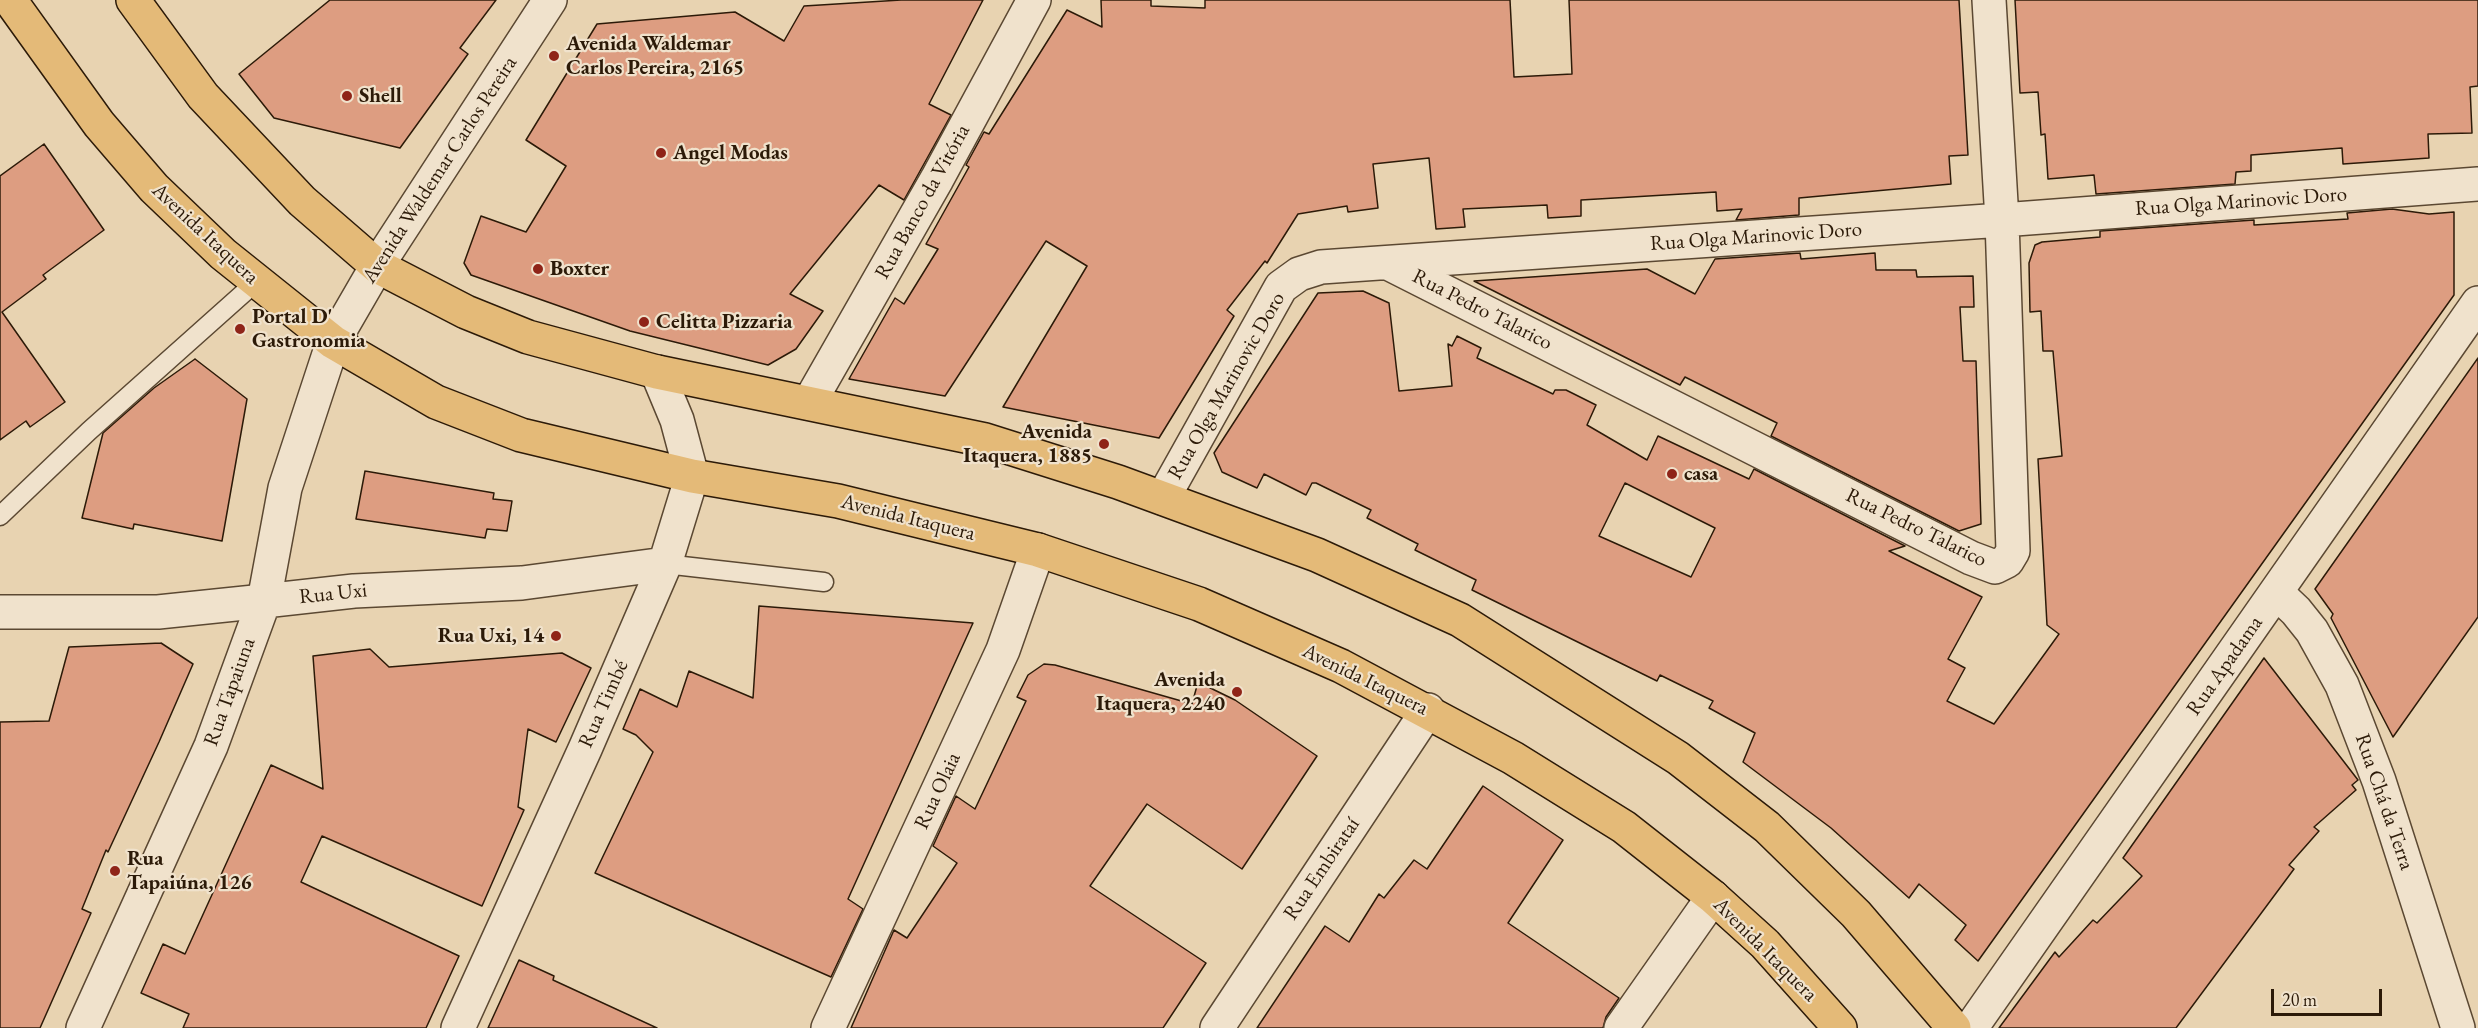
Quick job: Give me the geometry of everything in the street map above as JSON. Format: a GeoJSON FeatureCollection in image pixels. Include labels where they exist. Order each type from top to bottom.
{"type":"FeatureCollection","features":[{"type":"Feature","properties":{"kind":"main road","name":"Avenida Itaquera"},"geometry":{"type":"LineString","coordinates":[[10,0],[99,124],[154,188],[256,282],[333,342],[436,402],[521,435],[692,476],[838,501],[1038,550],[1199,604],[1341,666],[1428,710],[1513,758],[1624,827],[1713,897],[1765,944],[1840,1028]]}},
{"type":"Feature","properties":{"kind":"main road"},"geometry":{"type":"LineString","coordinates":[[133,0],[202,96],[302,201],[377,266],[466,312],[528,337],[657,372],[985,440],[1163,498],[1317,555],[1460,620],[1678,758],[1767,826],[1856,914],[1954,1028]]}},
{"type":"Feature","properties":{"kind":"street","name":"Avenida Waldemar Carlos Pereira"},"geometry":{"type":"LineString","coordinates":[[333,342],[377,266],[550,0]]}},
{"type":"Feature","properties":{"kind":"street","name":"Rua Banco da Vitória"},"geometry":{"type":"LineString","coordinates":[[809,403],[937,179],[1034,0]]}},
{"type":"Feature","properties":{"kind":"street","name":"Rua Pedro Talarico"},"geometry":{"type":"LineString","coordinates":[[1388,262],[1971,558],[1995,567],[2007,561],[2013,552],[2002,220],[1989,0]]}},
{"type":"Feature","properties":{"kind":"street","name":"Rua Olga Marinovic Doro"},"geometry":{"type":"LineString","coordinates":[[1163,498],[1281,287],[1299,274],[1321,267],[2002,220],[2478,184]]}},
{"type":"Feature","properties":{"kind":"street","name":"Rua Apadama"},"geometry":{"type":"LineString","coordinates":[[1971,1028],[2478,303]]}},
{"type":"Feature","properties":{"kind":"street","name":"Rua Tapaiuna"},"geometry":{"type":"LineString","coordinates":[[83,1028],[211,746],[264,601],[285,488],[333,342]]}},
{"type":"Feature","properties":{"kind":"street"},"geometry":{"type":"LineString","coordinates":[[657,372],[677,420],[692,476]]}},
{"type":"Feature","properties":{"kind":"street","name":"Rua Timbé"},"geometry":{"type":"LineString","coordinates":[[458,1028],[585,749],[665,564],[692,476]]}},
{"type":"Feature","properties":{"kind":"street","name":"Rua Olaia"},"geometry":{"type":"LineString","coordinates":[[828,1028],[1003,650],[1038,550]]}},
{"type":"Feature","properties":{"kind":"street","name":"Rua Uxi"},"geometry":{"type":"LineString","coordinates":[[0,612],[158,612],[354,591],[522,583],[665,564]]}},
{"type":"Feature","properties":{"kind":"street","name":"Rua Chá da Terra"},"geometry":{"type":"LineString","coordinates":[[2276,592],[2296,610],[2312,632],[2342,685],[2379,781],[2458,1028]]}},
{"type":"Feature","properties":{"kind":"street","name":"Rua Embirataí"},"geometry":{"type":"LineString","coordinates":[[1217,1028],[1428,710]]}},
{"type":"Feature","properties":{"kind":"street"},"geometry":{"type":"LineString","coordinates":[[1621,1028],[1713,897]]}},
{"type":"Feature","properties":{"kind":"lane"},"geometry":{"type":"LineString","coordinates":[[0,516],[89,431],[256,282]]}},
{"type":"Feature","properties":{"kind":"lane"},"geometry":{"type":"LineString","coordinates":[[665,564],[824,582]]}},
{"type":"Feature","properties":{"kind":"building","name":"Shell"},"geometry":{"type":"Polygon","coordinates":[[[330,0],[496,0],[460,48],[468,54],[400,148],[274,118],[239,74],[330,0]]]}},
{"type":"Feature","properties":{"kind":"building"},"geometry":{"type":"Polygon","coordinates":[[[901,0],[983,0],[929,104],[951,115],[904,200],[879,185],[790,294],[823,311],[796,349],[768,365],[630,331],[471,275],[464,263],[481,216],[526,232],[566,166],[526,140],[597,24],[735,12],[784,41],[804,6],[901,0]]]}},
{"type":"Feature","properties":{"kind":"building"},"geometry":{"type":"Polygon","coordinates":[[[1101,0],[1151,0],[1151,6],[1205,8],[1205,0],[1510,0],[1514,77],[1572,74],[1569,0],[1959,0],[1968,155],[1949,156],[1951,184],[1799,198],[1799,215],[1736,220],[1742,209],[1717,211],[1716,192],[1581,200],[1581,216],[1548,218],[1547,205],[1463,209],[1465,227],[1436,229],[1429,158],[1373,164],[1378,208],[1348,212],[1347,206],[1298,214],[1267,263],[1265,261],[1227,310],[1234,316],[1159,438],[1003,407],[1087,266],[1046,241],[945,396],[849,379],[895,298],[904,304],[938,249],[926,244],[969,167],[966,165],[984,132],[989,134],[1067,10],[1102,27],[1101,0]]]}},
{"type":"Feature","properties":{"kind":"building"},"geometry":{"type":"Polygon","coordinates":[[[2015,0],[2478,0],[2478,86],[2470,87],[2472,133],[2428,134],[2429,158],[2343,164],[2342,148],[2251,155],[2251,171],[2236,172],[2235,184],[2096,194],[2094,175],[2048,179],[2045,134],[2041,135],[2038,92],[2020,93],[2015,0]]]}},
{"type":"Feature","properties":{"kind":"building"},"geometry":{"type":"Polygon","coordinates":[[[44,144],[104,230],[43,275],[46,279],[2,312],[65,402],[30,427],[26,421],[0,440],[0,176],[44,144]]]}},
{"type":"Feature","properties":{"kind":"building"},"geometry":{"type":"Polygon","coordinates":[[[2392,209],[2429,214],[2454,212],[2454,295],[1978,961],[1955,940],[1966,925],[1919,884],[1909,898],[1831,828],[1743,762],[1755,733],[1709,708],[1713,701],[1660,675],[1657,681],[1472,590],[1476,580],[1415,550],[1418,544],[1367,518],[1371,510],[1316,483],[1312,483],[1306,495],[1264,474],[1257,488],[1222,472],[1214,453],[1318,293],[1363,291],[1389,303],[1399,391],[1452,386],[1448,344],[1452,346],[1457,336],[1481,348],[1477,358],[1553,394],[1555,390],[1566,390],[1596,405],[1587,425],[1647,460],[1658,436],[1749,479],[1754,469],[1905,546],[1889,551],[1982,597],[1948,659],[1965,668],[1947,701],[1994,724],[2059,634],[2047,625],[2038,459],[2062,456],[2053,351],[2043,351],[2041,311],[2030,312],[2029,263],[2035,245],[2042,242],[2100,237],[2100,231],[2254,220],[2254,225],[2348,219],[2347,213],[2392,209]],[[1625,483],[1599,536],[1691,577],[1715,528],[1625,483]]]}},
{"type":"Feature","properties":{"kind":"building"},"geometry":{"type":"Polygon","coordinates":[[[1800,253],[1801,259],[1875,253],[1876,270],[1916,270],[1917,277],[1973,276],[1974,307],[1960,307],[1963,361],[1976,361],[1981,524],[1959,531],[1771,436],[1777,423],[1685,377],[1680,385],[1474,281],[1647,269],[1695,294],[1715,259],[1800,253]]]}},
{"type":"Feature","properties":{"kind":"building"},"geometry":{"type":"Polygon","coordinates":[[[2478,358],[2478,617],[2393,737],[2331,618],[2333,614],[2315,589],[2478,358]]]}},
{"type":"Feature","properties":{"kind":"building"},"geometry":{"type":"Polygon","coordinates":[[[195,359],[247,399],[222,541],[134,524],[133,529],[82,518],[103,433],[154,388],[195,359]]]}},
{"type":"Feature","properties":{"kind":"building"},"geometry":{"type":"Polygon","coordinates":[[[365,471],[494,493],[493,499],[512,501],[507,531],[487,529],[485,538],[356,519],[365,471]]]}},
{"type":"Feature","properties":{"kind":"building"},"geometry":{"type":"Polygon","coordinates":[[[759,606],[973,623],[848,899],[863,909],[831,977],[595,873],[653,752],[636,735],[623,729],[640,689],[677,707],[689,671],[753,698],[759,606]]]}},
{"type":"Feature","properties":{"kind":"building"},"geometry":{"type":"Polygon","coordinates":[[[161,643],[193,664],[108,852],[106,850],[82,909],[91,913],[40,1028],[0,1028],[0,722],[49,721],[69,647],[161,643]]]}},
{"type":"Feature","properties":{"kind":"building"},"geometry":{"type":"Polygon","coordinates":[[[370,649],[389,667],[562,653],[591,668],[556,742],[528,729],[518,807],[524,810],[482,906],[322,836],[301,882],[459,956],[426,1028],[183,1028],[189,1014],[141,993],[163,944],[185,954],[271,765],[323,789],[313,656],[370,649]]]}},
{"type":"Feature","properties":{"kind":"building"},"geometry":{"type":"Polygon","coordinates":[[[2264,658],[2358,780],[2352,785],[2356,790],[2314,827],[2319,831],[2289,865],[2294,869],[2176,1028],[1999,1028],[2055,952],[2059,957],[2093,920],[2097,923],[2142,876],[2123,858],[2264,658]]]}},
{"type":"Feature","properties":{"kind":"building"},"geometry":{"type":"Polygon","coordinates":[[[1044,664],[1055,665],[1192,704],[1198,682],[1235,700],[1317,756],[1242,869],[1147,804],[1090,886],[1206,963],[1163,1028],[851,1028],[894,930],[907,938],[957,863],[933,846],[956,796],[975,809],[1026,701],[1017,697],[1028,675],[1044,664]]]}},
{"type":"Feature","properties":{"kind":"building"},"geometry":{"type":"Polygon","coordinates":[[[1483,786],[1563,840],[1508,923],[1619,998],[1606,1017],[1603,1028],[1257,1028],[1325,926],[1349,942],[1379,894],[1384,898],[1414,860],[1427,869],[1483,786]]]}},
{"type":"Feature","properties":{"kind":"building"},"geometry":{"type":"Polygon","coordinates":[[[519,960],[554,976],[553,980],[657,1028],[488,1028],[519,960]]]}},
{"type":"Feature","properties":{"kind":"place","name":"Avenida Waldemar Carlos Pereira, 2165"},"geometry":{"type":"Point","coordinates":[554,56]}},
{"type":"Feature","properties":{"kind":"place","name":"Shell"},"geometry":{"type":"Point","coordinates":[347,96]}},
{"type":"Feature","properties":{"kind":"place","name":"Angel Modas"},"geometry":{"type":"Point","coordinates":[661,153]}},
{"type":"Feature","properties":{"kind":"place","name":"Boxter"},"geometry":{"type":"Point","coordinates":[538,269]}},
{"type":"Feature","properties":{"kind":"place","name":"Celitta Pizzaria"},"geometry":{"type":"Point","coordinates":[644,322]}},
{"type":"Feature","properties":{"kind":"place","name":"Portal D' Gastronomia"},"geometry":{"type":"Point","coordinates":[240,329]}},
{"type":"Feature","properties":{"kind":"place","name":"Avenida Itaquera, 1885"},"geometry":{"type":"Point","coordinates":[1104,444]}},
{"type":"Feature","properties":{"kind":"place","name":"casa"},"geometry":{"type":"Point","coordinates":[1672,474]}},
{"type":"Feature","properties":{"kind":"place","name":"Rua Uxi, 14"},"geometry":{"type":"Point","coordinates":[556,636]}},
{"type":"Feature","properties":{"kind":"place","name":"Avenida Itaquera, 2240"},"geometry":{"type":"Point","coordinates":[1237,692]}},
{"type":"Feature","properties":{"kind":"place","name":"Rua Tapaiúna, 126"},"geometry":{"type":"Point","coordinates":[115,871]}}]}
